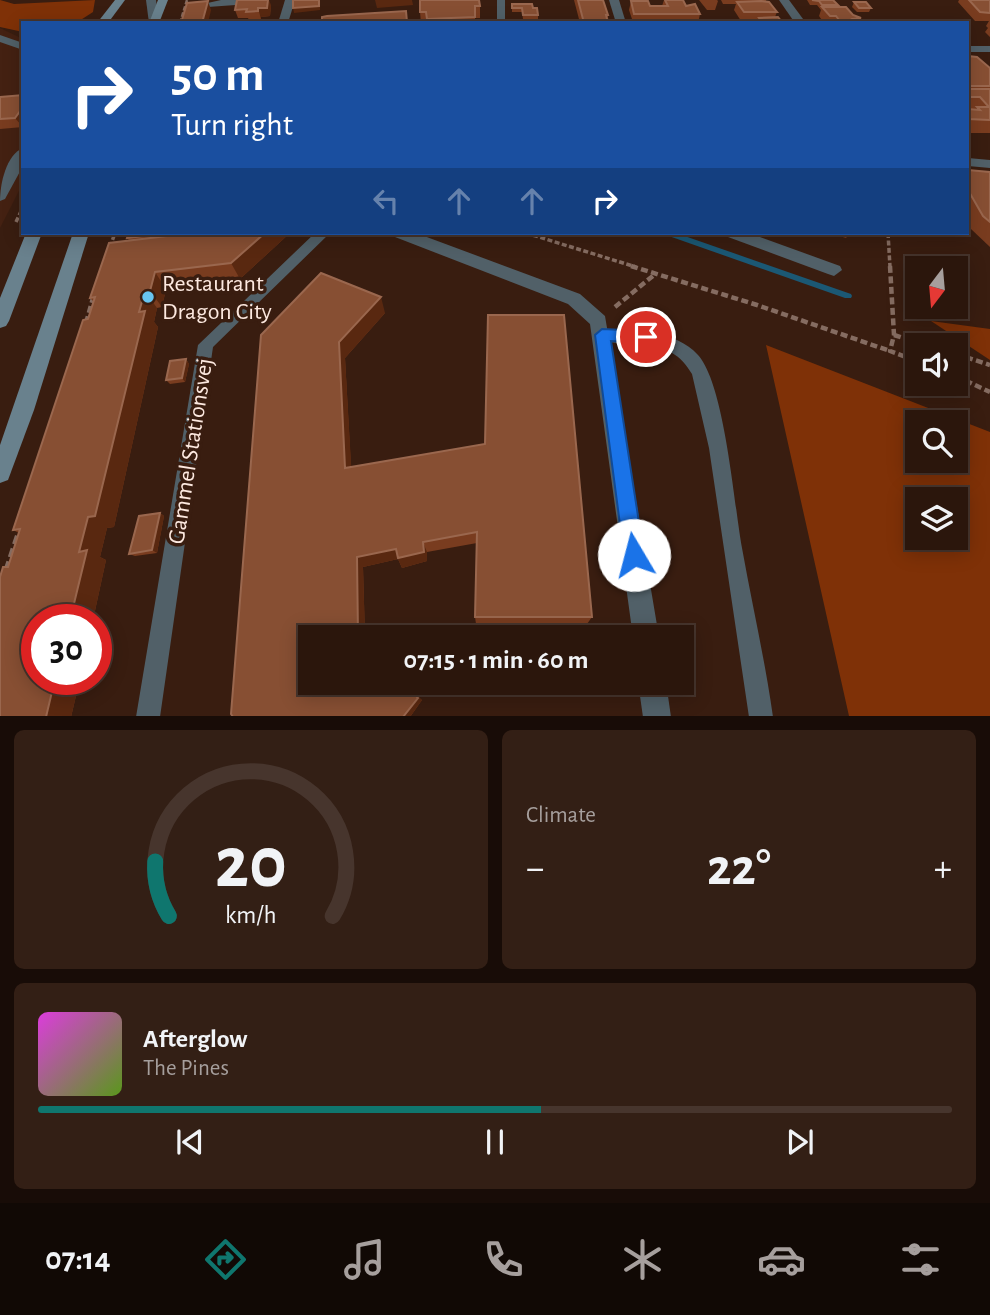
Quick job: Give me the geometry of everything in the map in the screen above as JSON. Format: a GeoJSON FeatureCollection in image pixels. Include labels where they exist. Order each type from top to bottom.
{"type":"FeatureCollection","features":[{"type":"Feature","properties":{"kind":"main road"},"geometry":{"type":"LineString","coordinates":[[104,21],[120,0]]}},
{"type":"Feature","properties":{"kind":"main road"},"geometry":{"type":"LineString","coordinates":[[120,21],[128,0]]}},
{"type":"Feature","properties":{"kind":"main road"},"geometry":{"type":"LineString","coordinates":[[155,21],[163,0]]}},
{"type":"Feature","properties":{"kind":"main road"},"geometry":{"type":"LineString","coordinates":[[0,320],[33,235]]}},
{"type":"Feature","properties":{"kind":"main road"},"geometry":{"type":"LineString","coordinates":[[0,473],[24,410],[80,235]]}},
{"type":"Feature","properties":{"kind":"street"},"geometry":{"type":"LineString","coordinates":[[151,0],[154,21]]}},
{"type":"Feature","properties":{"kind":"street"},"geometry":{"type":"LineString","coordinates":[[208,4],[261,0]]}},
{"type":"Feature","properties":{"kind":"street"},"geometry":{"type":"LineString","coordinates":[[284,21],[290,0]]}},
{"type":"Feature","properties":{"kind":"street"},"geometry":{"type":"LineString","coordinates":[[614,0],[620,21]]}},
{"type":"Feature","properties":{"kind":"street"},"geometry":{"type":"LineString","coordinates":[[784,0],[800,21]]}},
{"type":"Feature","properties":{"kind":"street"},"geometry":{"type":"LineString","coordinates":[[0,38],[21,46]]}},
{"type":"Feature","properties":{"kind":"street"},"geometry":{"type":"LineString","coordinates":[[0,196],[21,156]]}},
{"type":"Feature","properties":{"kind":"street"},"geometry":{"type":"LineString","coordinates":[[969,162],[990,164]]}},
{"type":"Feature","properties":{"kind":"street"},"geometry":{"type":"LineString","coordinates":[[406,235],[574,299],[601,328],[644,625]]}},
{"type":"Feature","properties":{"kind":"street"},"geometry":{"type":"LineString","coordinates":[[739,235],[834,270]]}},
{"type":"Feature","properties":{"kind":"street"},"geometry":{"type":"LineString","coordinates":[[654,695],[657,716]]}},
{"type":"Feature","properties":{"kind":"lane"},"geometry":{"type":"LineString","coordinates":[[501,0],[501,21]]}},
{"type":"Feature","properties":{"kind":"lane"},"geometry":{"type":"LineString","coordinates":[[969,49],[990,49]]}},
{"type":"Feature","properties":{"kind":"lane","name":"Gammel Stationsvej"},"geometry":{"type":"LineString","coordinates":[[148,716],[206,345],[321,235]]}},
{"type":"Feature","properties":{"kind":"lane"},"geometry":{"type":"LineString","coordinates":[[601,328],[666,343],[694,361],[709,396],[733,548],[755,659],[761,716]]}},
{"type":"Feature","properties":{"kind":"path"},"geometry":{"type":"LineString","coordinates":[[181,21],[187,0]]}},
{"type":"Feature","properties":{"kind":"path"},"geometry":{"type":"LineString","coordinates":[[107,256],[114,235]]}},
{"type":"Feature","properties":{"kind":"path"},"geometry":{"type":"LineString","coordinates":[[532,235],[757,305],[905,357]]}},
{"type":"Feature","properties":{"kind":"path"},"geometry":{"type":"LineString","coordinates":[[888,235],[894,335],[890,351]]}},
{"type":"Feature","properties":{"kind":"path"},"geometry":{"type":"LineString","coordinates":[[601,328],[654,274]]}},
{"type":"Feature","properties":{"kind":"path"},"geometry":{"type":"LineString","coordinates":[[83,331],[95,292]]}},
{"type":"Feature","properties":{"kind":"path"},"geometry":{"type":"LineString","coordinates":[[894,335],[905,338]]}},
{"type":"Feature","properties":{"kind":"path"},"geometry":{"type":"LineString","coordinates":[[968,358],[990,365]]}},
{"type":"Feature","properties":{"kind":"path"},"geometry":{"type":"LineString","coordinates":[[968,382],[990,392]]}},
{"type":"Feature","properties":{"kind":"path"},"geometry":{"type":"LineString","coordinates":[[4,574],[21,523]]}},
{"type":"Feature","properties":{"kind":"shaded area"},"geometry":{"type":"Polygon","coordinates":[[[0,0],[14,4],[95,0],[93,12],[79,21],[21,21],[21,32],[0,27],[0,0]]]}},
{"type":"Feature","properties":{"kind":"shaded area"},"geometry":{"type":"Polygon","coordinates":[[[0,28],[21,38],[21,187],[0,228],[0,28]]]}},
{"type":"Feature","properties":{"kind":"shaded area"},"geometry":{"type":"Polygon","coordinates":[[[931,321],[990,329],[990,360],[968,345],[968,333],[949,333],[931,321]]]}},
{"type":"Feature","properties":{"kind":"shaded area"},"geometry":{"type":"Polygon","coordinates":[[[766,345],[933,410],[905,410],[905,473],[968,473],[968,423],[990,432],[990,716],[849,716],[766,345]]]}},
{"type":"Feature","properties":{"kind":"building"},"geometry":{"type":"Polygon","coordinates":[[[237,0],[268,0],[267,8],[246,12],[247,9],[235,10],[237,0]]]}},
{"type":"Feature","properties":{"kind":"building"},"geometry":{"type":"Polygon","coordinates":[[[293,0],[319,0],[319,6],[293,8],[293,0]]]}},
{"type":"Feature","properties":{"kind":"building"},"geometry":{"type":"Polygon","coordinates":[[[420,0],[479,0],[480,6],[475,6],[475,17],[427,19],[426,12],[420,12],[420,0]]]}},
{"type":"Feature","properties":{"kind":"building"},"geometry":{"type":"Polygon","coordinates":[[[578,0],[603,0],[610,21],[583,21],[578,0]]]}},
{"type":"Feature","properties":{"kind":"building"},"geometry":{"type":"Polygon","coordinates":[[[665,0],[683,0],[686,6],[695,4],[700,14],[634,14],[631,1],[648,1],[650,6],[668,6],[665,0]]]}},
{"type":"Feature","properties":{"kind":"building"},"geometry":{"type":"Polygon","coordinates":[[[812,0],[833,0],[838,5],[822,5],[819,1],[812,0]]]}},
{"type":"Feature","properties":{"kind":"building"},"geometry":{"type":"Polygon","coordinates":[[[969,0],[990,0],[990,13],[980,12],[969,0]]]}},
{"type":"Feature","properties":{"kind":"building"},"geometry":{"type":"Polygon","coordinates":[[[208,1],[203,21],[182,21],[187,3],[208,1]]]}},
{"type":"Feature","properties":{"kind":"building"},"geometry":{"type":"Polygon","coordinates":[[[737,2],[769,2],[777,12],[744,12],[737,2]]]}},
{"type":"Feature","properties":{"kind":"building"},"geometry":{"type":"Polygon","coordinates":[[[854,2],[866,2],[871,8],[859,8],[854,2]]]}},
{"type":"Feature","properties":{"kind":"building"},"geometry":{"type":"Polygon","coordinates":[[[512,4],[532,4],[533,8],[537,8],[538,15],[523,15],[522,8],[512,8],[512,4]]]}},
{"type":"Feature","properties":{"kind":"building"},"geometry":{"type":"Polygon","coordinates":[[[822,7],[846,7],[853,15],[861,18],[852,19],[853,21],[825,20],[839,20],[836,16],[830,16],[822,7]]]}},
{"type":"Feature","properties":{"kind":"building"},"geometry":{"type":"Polygon","coordinates":[[[406,11],[407,21],[322,21],[322,17],[406,11]]]}},
{"type":"Feature","properties":{"kind":"building"},"geometry":{"type":"Polygon","coordinates":[[[778,17],[781,21],[761,21],[759,18],[778,17]]]}},
{"type":"Feature","properties":{"kind":"building"},"geometry":{"type":"Polygon","coordinates":[[[969,56],[977,57],[990,68],[990,86],[969,86],[969,56]]]}},
{"type":"Feature","properties":{"kind":"building"},"geometry":{"type":"Polygon","coordinates":[[[969,89],[990,89],[990,120],[969,119],[969,109],[989,107],[980,97],[969,97],[969,89]]]}},
{"type":"Feature","properties":{"kind":"building"},"geometry":{"type":"Polygon","coordinates":[[[21,95],[21,110],[15,118],[0,119],[0,97],[21,95]]]}},
{"type":"Feature","properties":{"kind":"building"},"geometry":{"type":"Polygon","coordinates":[[[969,170],[990,172],[990,222],[983,216],[969,192],[969,170]]]}},
{"type":"Feature","properties":{"kind":"building"},"geometry":{"type":"Polygon","coordinates":[[[128,235],[152,235],[127,238],[128,235]]]}},
{"type":"Feature","properties":{"kind":"building"},"geometry":{"type":"Polygon","coordinates":[[[175,235],[263,235],[231,263],[155,272],[150,291],[145,291],[139,312],[145,311],[95,516],[88,517],[79,552],[87,550],[74,604],[21,604],[21,695],[51,695],[46,716],[0,716],[0,577],[3,567],[8,567],[20,529],[13,530],[83,320],[88,319],[95,297],[90,298],[109,243],[175,235]]]}},
{"type":"Feature","properties":{"kind":"building"},"geometry":{"type":"Polygon","coordinates":[[[321,273],[381,297],[339,342],[345,468],[485,444],[488,315],[564,315],[592,617],[475,617],[477,532],[423,542],[424,552],[398,558],[396,549],[357,557],[358,625],[298,625],[298,695],[415,695],[418,698],[404,716],[231,714],[261,335],[321,273]]]}},
{"type":"Feature","properties":{"kind":"building"},"geometry":{"type":"Polygon","coordinates":[[[186,359],[182,378],[166,380],[170,361],[186,359]]]}},
{"type":"Feature","properties":{"kind":"building"},"geometry":{"type":"Polygon","coordinates":[[[160,513],[152,550],[129,554],[139,516],[160,513]]]}},
{"type":"Feature","properties":{"kind":"waterway"},"geometry":{"type":"LineString","coordinates":[[675,235],[848,296]]}},
{"type":"Feature","properties":{"kind":"place","name":"Restaurant Dragon City"},"geometry":{"type":"Point","coordinates":[148,297]}},
{"type":"Feature","properties":{"kind":"route"},"geometry":{"type":"LineString","coordinates":[[634,555],[602,335],[646,337]]}}]}
